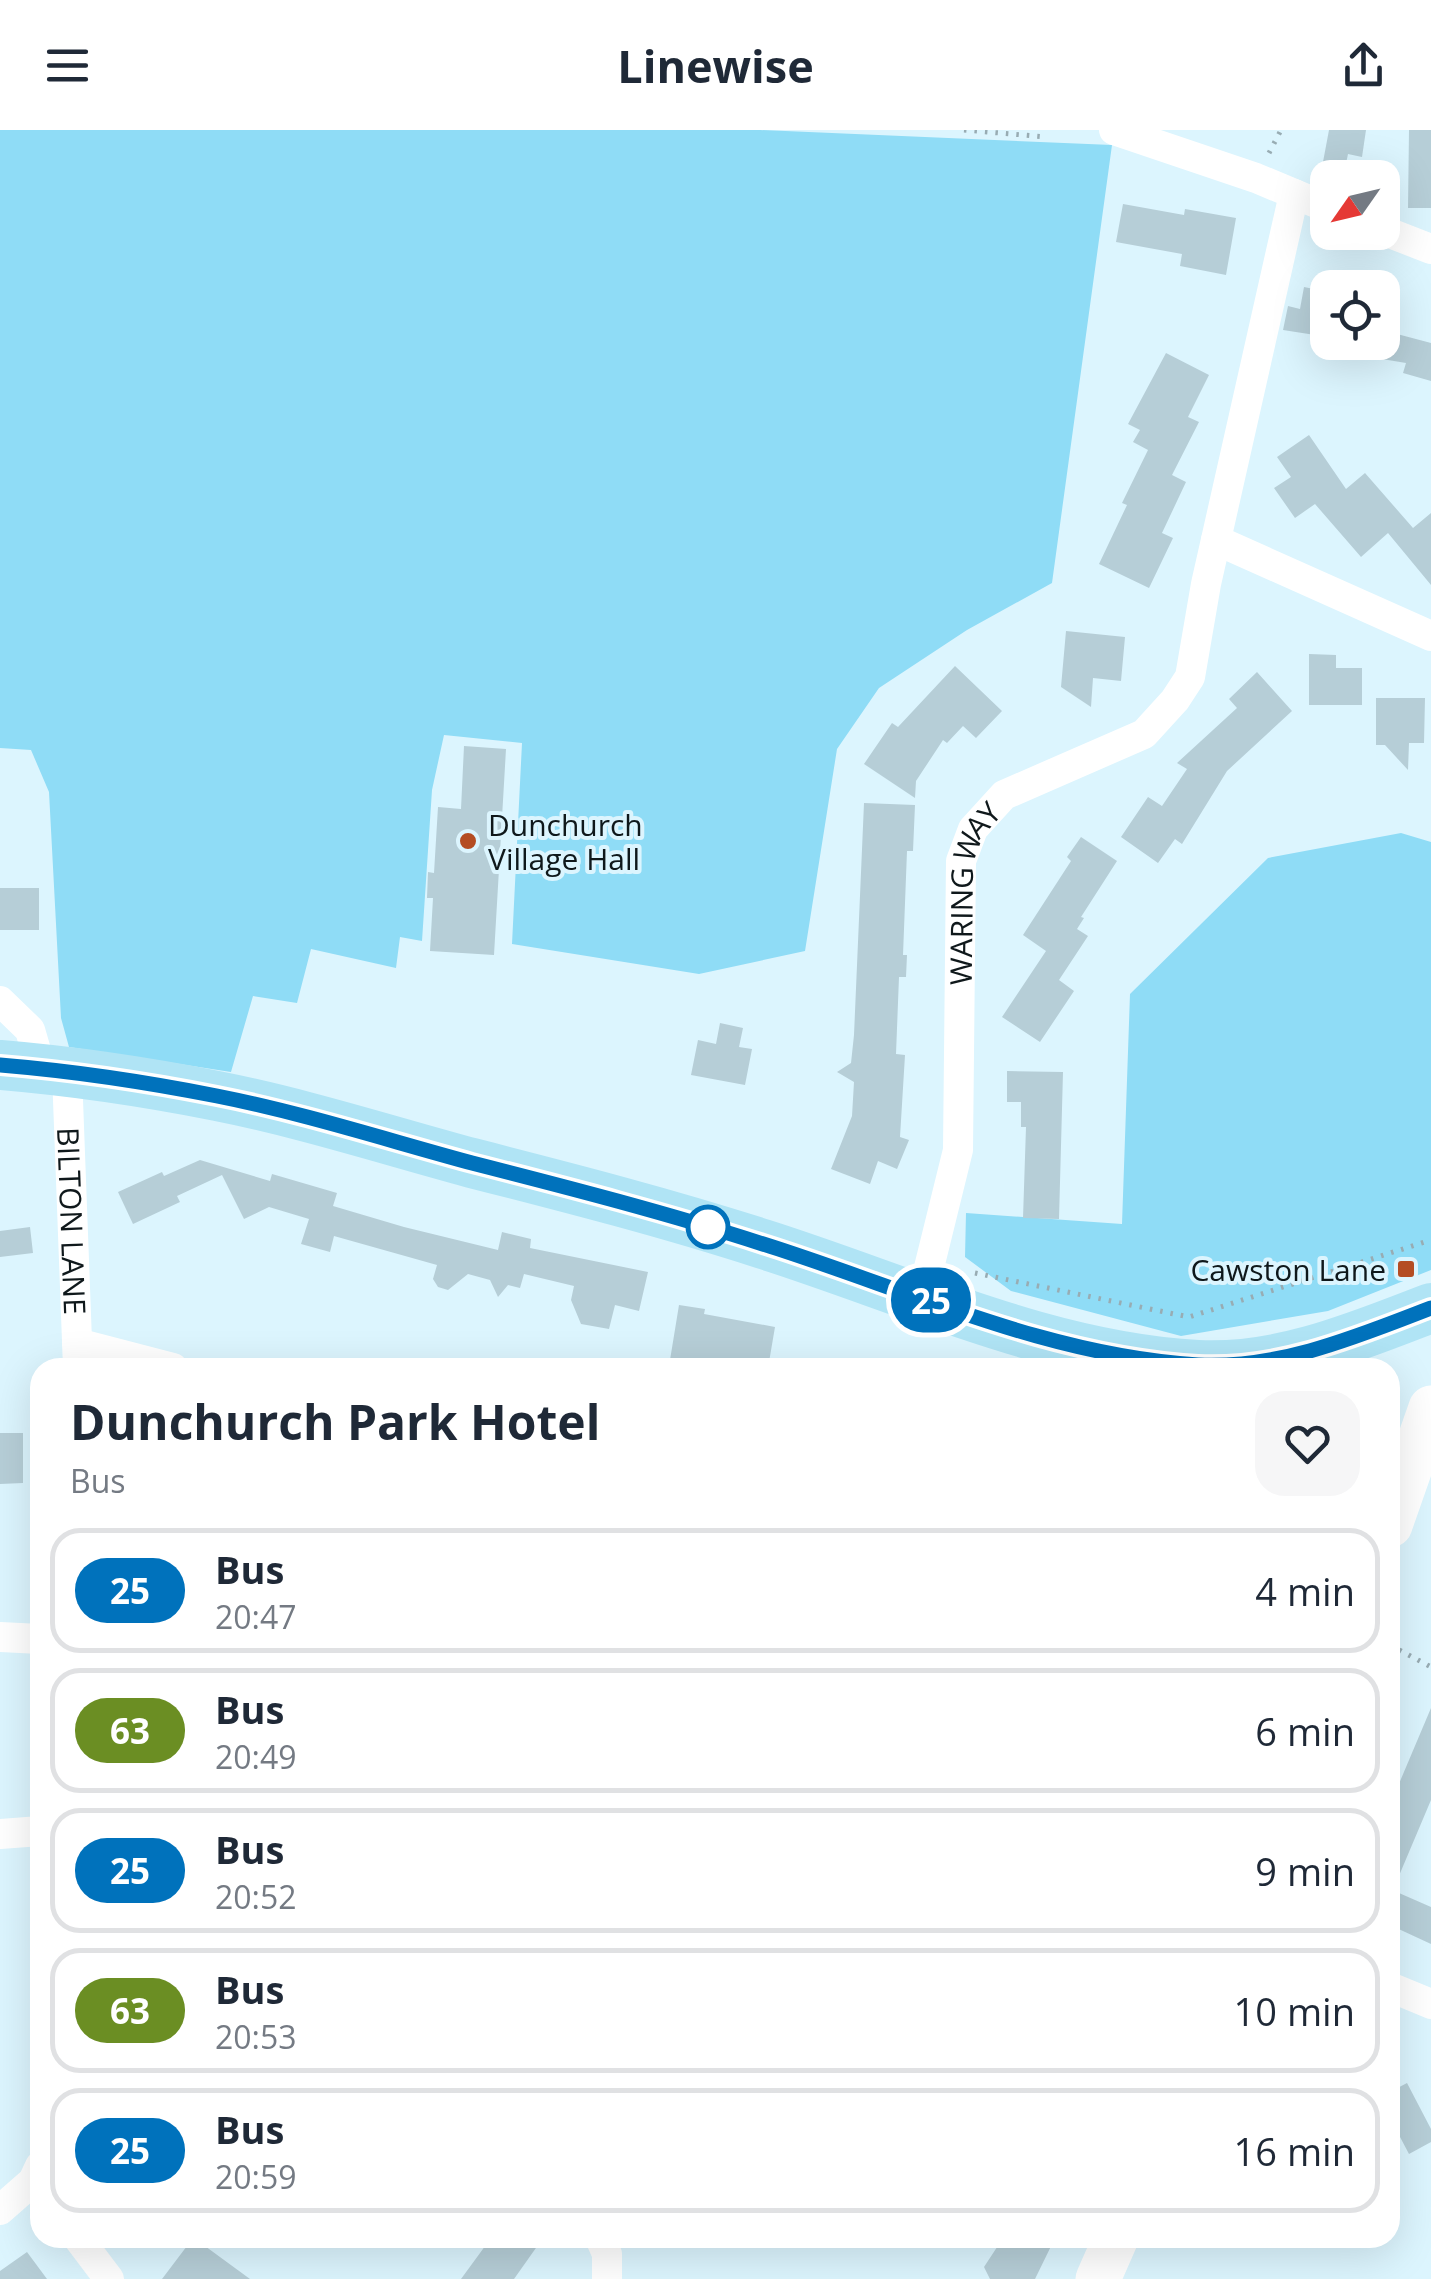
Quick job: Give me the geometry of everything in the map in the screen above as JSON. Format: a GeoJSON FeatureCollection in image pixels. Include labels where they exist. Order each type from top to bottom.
{"type":"FeatureCollection","features":[{"type":"Feature","properties":{"kind":"main road"},"geometry":{"type":"LineString","coordinates":[[36,1069],[217,1096],[616,1198],[926,1280],[1040,1338],[1142,1358]]}},
{"type":"Feature","properties":{"kind":"main road"},"geometry":{"type":"LineString","coordinates":[[1270,1358],[1338,1344],[1431,1308]]}},
{"type":"Feature","properties":{"kind":"street"},"geometry":{"type":"LineString","coordinates":[[1114,130],[1310,201]]}},
{"type":"Feature","properties":{"kind":"street","name":"WARING WAY"},"geometry":{"type":"LineString","coordinates":[[926,1280],[958,1150],[962,861],[974,829],[1004,795],[1144,734],[1176,700],[1190,676],[1216,540],[1294,194]]}},
{"type":"Feature","properties":{"kind":"street"},"geometry":{"type":"LineString","coordinates":[[1400,237],[1431,249]]}},
{"type":"Feature","properties":{"kind":"street"},"geometry":{"type":"LineString","coordinates":[[1216,540],[1431,636]]}},
{"type":"Feature","properties":{"kind":"street","name":"BILTON LANE"},"geometry":{"type":"LineString","coordinates":[[0,1001],[30,1030],[78,1355]]}},
{"type":"Feature","properties":{"kind":"street"},"geometry":{"type":"LineString","coordinates":[[1400,1496],[1431,1408]]}},
{"type":"Feature","properties":{"kind":"street"},"geometry":{"type":"LineString","coordinates":[[0,1637],[30,1638]]}},
{"type":"Feature","properties":{"kind":"street"},"geometry":{"type":"LineString","coordinates":[[0,1834],[30,1832]]}},
{"type":"Feature","properties":{"kind":"street"},"geometry":{"type":"LineString","coordinates":[[1400,1991],[1431,2004]]}},
{"type":"Feature","properties":{"kind":"street"},"geometry":{"type":"LineString","coordinates":[[0,2210],[30,2186]]}},
{"type":"Feature","properties":{"kind":"street"},"geometry":{"type":"LineString","coordinates":[[86,2248],[110,2279]]}},
{"type":"Feature","properties":{"kind":"street"},"geometry":{"type":"LineString","coordinates":[[605,2248],[607,2279]]}},
{"type":"Feature","properties":{"kind":"street"},"geometry":{"type":"LineString","coordinates":[[1098,2279],[1112,2248]]}},
{"type":"Feature","properties":{"kind":"path"},"geometry":{"type":"LineString","coordinates":[[964,130],[1047,138]]}},
{"type":"Feature","properties":{"kind":"path"},"geometry":{"type":"LineString","coordinates":[[926,1280],[1189,1317],[1431,1240]]}},
{"type":"Feature","properties":{"kind":"path"},"geometry":{"type":"LineString","coordinates":[[1400,1650],[1431,1667]]}},
{"type":"Feature","properties":{"kind":"shaded area"},"geometry":{"type":"Polygon","coordinates":[[[0,130],[760,130],[1112,145],[1052,583],[967,630],[879,688],[837,749],[805,951],[699,974],[512,944],[522,743],[444,735],[432,790],[422,941],[400,937],[396,968],[311,949],[297,1003],[253,996],[231,1072],[69,1047],[61,1018],[49,792],[31,750],[0,748],[0,130]]]}},
{"type":"Feature","properties":{"kind":"shaded area"},"geometry":{"type":"Polygon","coordinates":[[[1401,833],[1431,842],[1431,1270],[1328,1311],[1181,1336],[1011,1291],[965,1257],[966,1213],[1122,1224],[1130,994],[1268,858],[1401,833]]]}},
{"type":"Feature","properties":{"kind":"building"},"geometry":{"type":"Polygon","coordinates":[[[1329,130],[1366,130],[1362,157],[1348,154],[1347,160],[1323,160],[1329,130]]]}},
{"type":"Feature","properties":{"kind":"building"},"geometry":{"type":"Polygon","coordinates":[[[1409,130],[1431,130],[1431,208],[1408,208],[1409,130]]]}},
{"type":"Feature","properties":{"kind":"building"},"geometry":{"type":"Polygon","coordinates":[[[1123,204],[1184,215],[1185,209],[1236,218],[1226,275],[1180,266],[1182,254],[1116,242],[1123,204]]]}},
{"type":"Feature","properties":{"kind":"building"},"geometry":{"type":"Polygon","coordinates":[[[1304,287],[1310,288],[1310,334],[1283,330],[1288,306],[1300,309],[1304,287]]]}},
{"type":"Feature","properties":{"kind":"building"},"geometry":{"type":"Polygon","coordinates":[[[1400,335],[1431,343],[1431,381],[1403,373],[1406,363],[1388,360],[1400,360],[1400,335]]]}},
{"type":"Feature","properties":{"kind":"building"},"geometry":{"type":"Polygon","coordinates":[[[1166,353],[1209,375],[1188,417],[1199,422],[1172,475],[1186,482],[1162,533],[1173,538],[1149,588],[1099,564],[1148,450],[1133,442],[1140,430],[1128,424],[1166,353]]]}},
{"type":"Feature","properties":{"kind":"building"},"geometry":{"type":"Polygon","coordinates":[[[1309,435],[1346,489],[1365,473],[1413,528],[1431,513],[1431,585],[1388,533],[1361,557],[1315,504],[1295,518],[1274,488],[1291,477],[1277,457],[1309,435]]]}},
{"type":"Feature","properties":{"kind":"building"},"geometry":{"type":"Polygon","coordinates":[[[1066,631],[1125,637],[1121,681],[1093,678],[1091,707],[1061,687],[1066,631]]]}},
{"type":"Feature","properties":{"kind":"building"},"geometry":{"type":"Polygon","coordinates":[[[1309,654],[1336,655],[1336,668],[1362,668],[1362,705],[1309,705],[1309,654]]]}},
{"type":"Feature","properties":{"kind":"building"},"geometry":{"type":"Polygon","coordinates":[[[955,666],[1002,711],[976,738],[963,726],[947,743],[943,740],[916,781],[915,798],[864,764],[892,723],[898,727],[955,666]]]}},
{"type":"Feature","properties":{"kind":"building"},"geometry":{"type":"Polygon","coordinates":[[[1257,672],[1292,711],[1227,771],[1182,844],[1175,839],[1158,863],[1121,837],[1148,797],[1162,806],[1187,769],[1177,763],[1237,708],[1229,699],[1257,672]]]}},
{"type":"Feature","properties":{"kind":"building"},"geometry":{"type":"Polygon","coordinates":[[[1376,698],[1425,698],[1424,743],[1409,743],[1408,770],[1385,745],[1376,745],[1376,698]]]}},
{"type":"Feature","properties":{"kind":"building","name":"Dunchurch Village Hall"},"geometry":{"type":"Polygon","coordinates":[[[464,746],[506,749],[494,955],[430,951],[433,898],[427,898],[428,872],[434,873],[438,807],[461,809],[464,746]]]}},
{"type":"Feature","properties":{"kind":"building"},"geometry":{"type":"Polygon","coordinates":[[[864,803],[915,805],[913,851],[907,851],[903,955],[907,955],[906,977],[899,977],[896,1054],[905,1055],[900,1137],[909,1140],[897,1169],[878,1161],[870,1184],[831,1169],[852,1116],[854,1082],[837,1072],[851,1063],[854,1035],[864,803]]]}},
{"type":"Feature","properties":{"kind":"building"},"geometry":{"type":"Polygon","coordinates":[[[1081,837],[1117,861],[1081,917],[1084,918],[1077,929],[1088,936],[1059,980],[1074,991],[1040,1042],[1002,1017],[1046,951],[1023,935],[1071,861],[1067,857],[1081,837]]]}},
{"type":"Feature","properties":{"kind":"building"},"geometry":{"type":"Polygon","coordinates":[[[0,888],[39,888],[39,930],[0,930],[0,888]]]}},
{"type":"Feature","properties":{"kind":"building"},"geometry":{"type":"Polygon","coordinates":[[[720,1023],[743,1028],[739,1047],[752,1049],[745,1085],[691,1075],[698,1040],[716,1044],[720,1023]]]}},
{"type":"Feature","properties":{"kind":"building"},"geometry":{"type":"Polygon","coordinates":[[[1007,1071],[1063,1072],[1059,1219],[1023,1218],[1026,1127],[1021,1127],[1021,1102],[1007,1102],[1007,1071]]]}},
{"type":"Feature","properties":{"kind":"building"},"geometry":{"type":"Polygon","coordinates":[[[200,1160],[270,1181],[272,1174],[337,1193],[333,1206],[404,1227],[498,1250],[502,1232],[531,1239],[530,1248],[648,1272],[639,1311],[615,1305],[609,1329],[581,1324],[571,1300],[574,1286],[524,1274],[520,1288],[508,1285],[498,1297],[490,1280],[468,1274],[448,1290],[438,1287],[433,1279],[437,1265],[334,1236],[330,1252],[301,1244],[309,1219],[269,1207],[244,1219],[222,1175],[177,1196],[180,1202],[133,1224],[118,1192],[200,1160]]]}},
{"type":"Feature","properties":{"kind":"building"},"geometry":{"type":"Polygon","coordinates":[[[30,1227],[33,1253],[0,1257],[0,1231],[30,1227]]]}},
{"type":"Feature","properties":{"kind":"building"},"geometry":{"type":"Polygon","coordinates":[[[679,1305],[705,1309],[704,1314],[775,1327],[770,1358],[670,1358],[679,1305]]]}},
{"type":"Feature","properties":{"kind":"building"},"geometry":{"type":"Polygon","coordinates":[[[0,1433],[23,1433],[23,1483],[0,1484],[0,1433]]]}},
{"type":"Feature","properties":{"kind":"building"},"geometry":{"type":"Polygon","coordinates":[[[1431,1708],[1431,1800],[1400,1873],[1400,1781],[1431,1708]]]}},
{"type":"Feature","properties":{"kind":"building"},"geometry":{"type":"Polygon","coordinates":[[[1400,1893],[1431,1907],[1431,1944],[1400,1930],[1400,1893]]]}},
{"type":"Feature","properties":{"kind":"building"},"geometry":{"type":"Polygon","coordinates":[[[1407,2083],[1431,2129],[1431,2142],[1409,2154],[1400,2137],[1400,2087],[1407,2083]]]}},
{"type":"Feature","properties":{"kind":"building"},"geometry":{"type":"Polygon","coordinates":[[[185,2248],[208,2248],[250,2279],[162,2279],[185,2248]]]}},
{"type":"Feature","properties":{"kind":"building"},"geometry":{"type":"Polygon","coordinates":[[[484,2248],[536,2248],[514,2279],[461,2279],[484,2248]]]}},
{"type":"Feature","properties":{"kind":"building"},"geometry":{"type":"Polygon","coordinates":[[[996,2248],[1050,2248],[1035,2279],[990,2279],[984,2267],[996,2248]]]}},
{"type":"Feature","properties":{"kind":"building"},"geometry":{"type":"Polygon","coordinates":[[[27,2252],[47,2279],[0,2279],[0,2271],[27,2252]]]}},
{"type":"Feature","properties":{"kind":"bus line","name":"25"},"geometry":{"type":"LineString","coordinates":[[0,1065],[217,1096],[371,1134],[616,1198],[766,1244],[1040,1338],[1142,1358]]}},
{"type":"Feature","properties":{"kind":"bus line","name":"25"},"geometry":{"type":"LineString","coordinates":[[1281,1358],[1338,1344],[1431,1308]]}},
{"type":"Feature","properties":{"kind":"place","name":"Dunchurch Village Hall"},"geometry":{"type":"Point","coordinates":[468,841]}},
{"type":"Feature","properties":{"kind":"place","name":"Cawston Lane"},"geometry":{"type":"Point","coordinates":[1406,1269]}}]}
